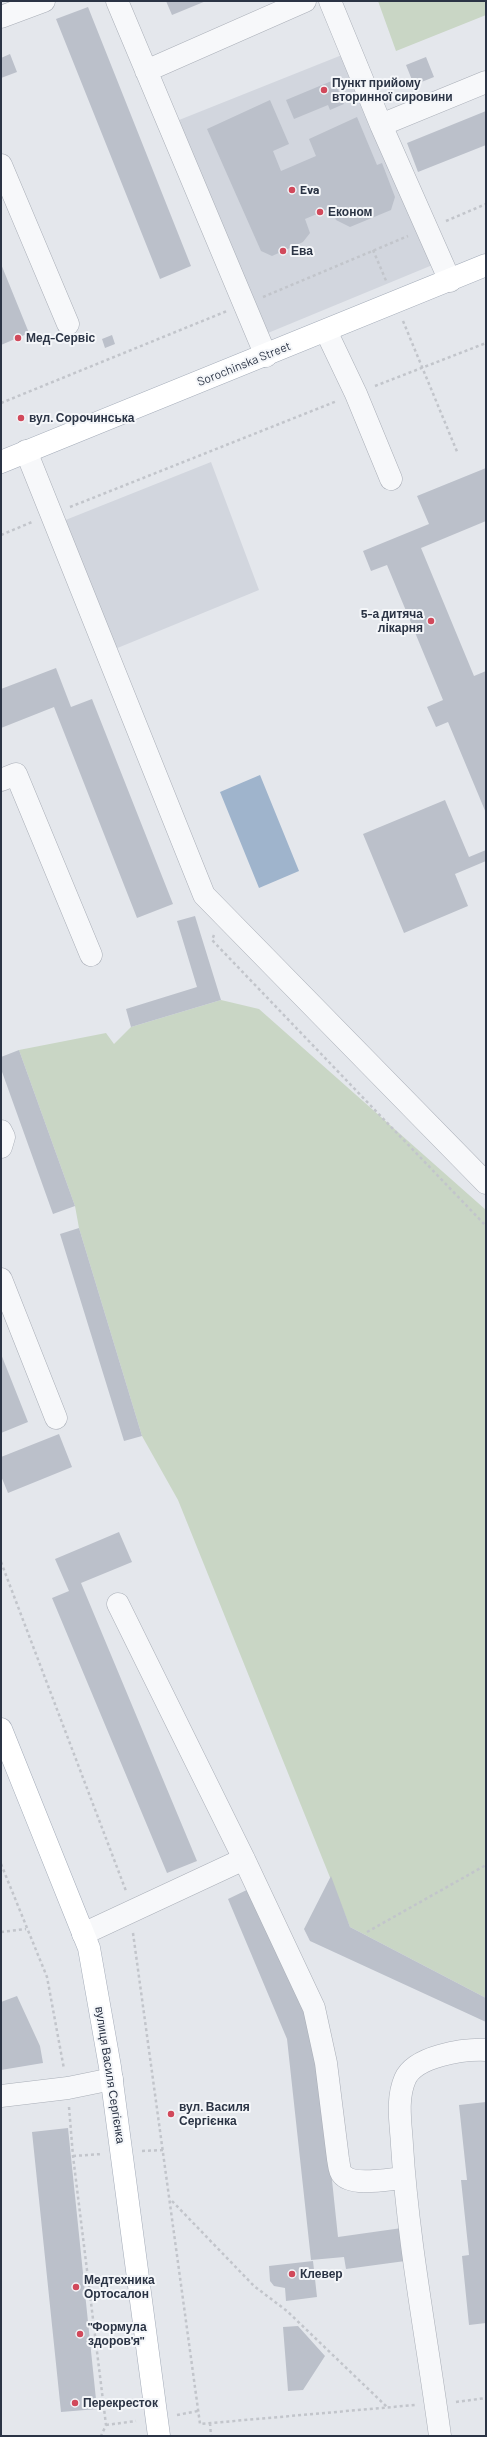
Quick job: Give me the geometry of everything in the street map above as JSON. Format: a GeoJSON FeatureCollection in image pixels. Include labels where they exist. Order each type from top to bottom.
{"type":"FeatureCollection","features":[{"type":"Feature","properties":{"kind":"main road","name":"Sorochinska Street"},"geometry":{"type":"LineString","coordinates":[[1,462],[486,266]]}},
{"type":"Feature","properties":{"kind":"main road","name":"вулиця Василя Сергієнка"},"geometry":{"type":"LineString","coordinates":[[1,1729],[89,1948],[112,2079],[159,2436]]}},
{"type":"Feature","properties":{"kind":"lane"},"geometry":{"type":"LineString","coordinates":[[1,17],[44,1]]}},
{"type":"Feature","properties":{"kind":"lane"},"geometry":{"type":"LineString","coordinates":[[116,1],[266,356]]}},
{"type":"Feature","properties":{"kind":"lane"},"geometry":{"type":"LineString","coordinates":[[146,71],[305,1]]}},
{"type":"Feature","properties":{"kind":"lane"},"geometry":{"type":"LineString","coordinates":[[330,1],[380,125],[450,281]]}},
{"type":"Feature","properties":{"kind":"lane"},"geometry":{"type":"LineString","coordinates":[[380,125],[486,82]]}},
{"type":"Feature","properties":{"kind":"lane"},"geometry":{"type":"LineString","coordinates":[[1,165],[68,324]]}},
{"type":"Feature","properties":{"kind":"lane"},"geometry":{"type":"LineString","coordinates":[[326,331],[356,394],[391,479]]}},
{"type":"Feature","properties":{"kind":"lane"},"geometry":{"type":"LineString","coordinates":[[26,451],[204,895],[486,1183]]}},
{"type":"Feature","properties":{"kind":"lane"},"geometry":{"type":"LineString","coordinates":[[1,780],[16,774],[91,955]]}},
{"type":"Feature","properties":{"kind":"lane"},"geometry":{"type":"LineString","coordinates":[[1,1131],[4,1137],[1,1147]]}},
{"type":"Feature","properties":{"kind":"lane"},"geometry":{"type":"LineString","coordinates":[[1,1279],[56,1418]]}},
{"type":"Feature","properties":{"kind":"lane"},"geometry":{"type":"LineString","coordinates":[[118,1604],[244,1859],[314,2008],[322,2039],[338,2159],[342,2174],[351,2181],[361,2182],[404,2178]]}},
{"type":"Feature","properties":{"kind":"lane"},"geometry":{"type":"LineString","coordinates":[[83,1934],[244,1859]]}},
{"type":"Feature","properties":{"kind":"lane"},"geometry":{"type":"LineString","coordinates":[[440,2436],[404,2178],[399,2101],[405,2078],[417,2064],[444,2055],[472,2050],[486,2050]]}},
{"type":"Feature","properties":{"kind":"lane"},"geometry":{"type":"LineString","coordinates":[[1,2096],[68,2088],[112,2079]]}},
{"type":"Feature","properties":{"kind":"path"},"geometry":{"type":"LineString","coordinates":[[373,250],[396,302],[458,454]]}},
{"type":"Feature","properties":{"kind":"path"},"geometry":{"type":"LineString","coordinates":[[1,535],[486,343]]}},
{"type":"Feature","properties":{"kind":"path"},"geometry":{"type":"LineString","coordinates":[[224,915],[212,940],[486,1226]]}},
{"type":"Feature","properties":{"kind":"path"},"geometry":{"type":"LineString","coordinates":[[1,1562],[126,1890],[171,2200],[200,2424],[388,2407],[436,2405],[486,2398]]}},
{"type":"Feature","properties":{"kind":"path"},"geometry":{"type":"LineString","coordinates":[[1,1864],[47,1978],[68,2088],[73,2156],[106,2425],[101,2436]]}},
{"type":"Feature","properties":{"kind":"path"},"geometry":{"type":"LineString","coordinates":[[367,1932],[486,1865]]}},
{"type":"Feature","properties":{"kind":"path"},"geometry":{"type":"LineString","coordinates":[[1,1932],[26,1929]]}},
{"type":"Feature","properties":{"kind":"path"},"geometry":{"type":"LineString","coordinates":[[171,2200],[254,2286],[287,2311],[388,2407]]}},
{"type":"Feature","properties":{"kind":"path"},"geometry":{"type":"LineString","coordinates":[[210,2423],[212,2436]]}},
{"type":"Feature","properties":{"kind":"shaded area"},"geometry":{"type":"Polygon","coordinates":[[[357,49],[447,259],[251,340],[159,128],[357,49]]]}},
{"type":"Feature","properties":{"kind":"shaded area"},"geometry":{"type":"Polygon","coordinates":[[[211,462],[259,590],[115,649],[63,521],[211,462]]]}},
{"type":"Feature","properties":{"kind":"green space"},"geometry":{"type":"Polygon","coordinates":[[[378,1],[486,1],[486,15],[396,51],[378,1]]]}},
{"type":"Feature","properties":{"kind":"green space"},"geometry":{"type":"Polygon","coordinates":[[[221,1000],[259,1009],[486,1210],[486,1998],[350,1927],[178,1500],[142,1436],[79,1228],[75,1206],[19,1050],[106,1033],[114,1044],[131,1027],[221,1000]]]}},
{"type":"Feature","properties":{"kind":"water"},"geometry":{"type":"Polygon","coordinates":[[[260,775],[299,871],[259,888],[220,792],[260,775]]]}},
{"type":"Feature","properties":{"kind":"building"},"geometry":{"type":"Polygon","coordinates":[[[166,1],[206,1],[172,15],[166,1]]]}},
{"type":"Feature","properties":{"kind":"building"},"geometry":{"type":"Polygon","coordinates":[[[88,7],[191,266],[160,279],[56,19],[88,7]]]}},
{"type":"Feature","properties":{"kind":"building"},"geometry":{"type":"Polygon","coordinates":[[[10,54],[17,72],[1,78],[1,58],[10,54]]]}},
{"type":"Feature","properties":{"kind":"building"},"geometry":{"type":"Polygon","coordinates":[[[426,57],[434,77],[414,85],[406,65],[426,57]]]}},
{"type":"Feature","properties":{"kind":"building","name":"Пункт прийому вторинної сировини"},"geometry":{"type":"Polygon","coordinates":[[[334,80],[344,104],[330,110],[328,105],[294,119],[286,100],[334,80]]]}},
{"type":"Feature","properties":{"kind":"building"},"geometry":{"type":"Polygon","coordinates":[[[270,100],[289,144],[273,151],[281,171],[316,156],[309,139],[357,117],[377,165],[382,163],[395,197],[391,210],[350,227],[336,220],[331,208],[305,219],[310,233],[303,242],[272,256],[261,251],[207,129],[270,100]]]}},
{"type":"Feature","properties":{"kind":"building"},"geometry":{"type":"Polygon","coordinates":[[[486,111],[486,145],[418,172],[407,143],[486,111]]]}},
{"type":"Feature","properties":{"kind":"building"},"geometry":{"type":"Polygon","coordinates":[[[1,264],[29,333],[1,345],[1,264]]]}},
{"type":"Feature","properties":{"kind":"building"},"geometry":{"type":"Polygon","coordinates":[[[112,335],[115,344],[105,348],[102,339],[112,335]]]}},
{"type":"Feature","properties":{"kind":"building","name":"5-а дитяча лікарня"},"geometry":{"type":"Polygon","coordinates":[[[486,468],[486,521],[421,548],[474,676],[486,671],[486,813],[448,722],[436,727],[427,707],[443,700],[387,565],[371,571],[363,551],[429,524],[417,496],[486,468]]]}},
{"type":"Feature","properties":{"kind":"building"},"geometry":{"type":"Polygon","coordinates":[[[56,668],[71,707],[92,699],[173,904],[137,918],[54,707],[1,728],[1,689],[56,668]]]}},
{"type":"Feature","properties":{"kind":"building"},"geometry":{"type":"Polygon","coordinates":[[[445,800],[469,857],[486,850],[486,861],[455,874],[468,906],[404,933],[363,834],[445,800]]]}},
{"type":"Feature","properties":{"kind":"building"},"geometry":{"type":"Polygon","coordinates":[[[195,916],[221,1000],[131,1027],[126,1009],[197,987],[177,921],[195,916]]]}},
{"type":"Feature","properties":{"kind":"building"},"geometry":{"type":"Polygon","coordinates":[[[19,1050],[75,1206],[53,1214],[1,1069],[1,1057],[19,1050]]]}},
{"type":"Feature","properties":{"kind":"building"},"geometry":{"type":"Polygon","coordinates":[[[79,1228],[142,1436],[124,1441],[60,1234],[79,1228]]]}},
{"type":"Feature","properties":{"kind":"building"},"geometry":{"type":"Polygon","coordinates":[[[1,1354],[28,1422],[1,1433],[1,1354]]]}},
{"type":"Feature","properties":{"kind":"building"},"geometry":{"type":"Polygon","coordinates":[[[59,1434],[72,1467],[8,1493],[1,1476],[1,1457],[59,1434]]]}},
{"type":"Feature","properties":{"kind":"building"},"geometry":{"type":"Polygon","coordinates":[[[119,1532],[132,1562],[81,1583],[197,1861],[167,1873],[52,1598],[69,1591],[55,1559],[119,1532]]]}},
{"type":"Feature","properties":{"kind":"building"},"geometry":{"type":"Polygon","coordinates":[[[331,1876],[350,1927],[486,1998],[486,2022],[310,1941],[304,1929],[331,1876]]]}},
{"type":"Feature","properties":{"kind":"building"},"geometry":{"type":"Polygon","coordinates":[[[255,1886],[317,2038],[338,2237],[416,2226],[420,2259],[346,2269],[344,2257],[311,2260],[287,2039],[228,1899],[255,1886]]]}},
{"type":"Feature","properties":{"kind":"building"},"geometry":{"type":"Polygon","coordinates":[[[17,1996],[40,2046],[43,2063],[1,2070],[1,2002],[17,1996]]]}},
{"type":"Feature","properties":{"kind":"building"},"geometry":{"type":"Polygon","coordinates":[[[486,2102],[486,2323],[469,2325],[462,2256],[469,2255],[461,2180],[467,2180],[459,2105],[486,2102]]]}},
{"type":"Feature","properties":{"kind":"building"},"geometry":{"type":"Polygon","coordinates":[[[68,2128],[97,2409],[61,2412],[32,2132],[68,2128]]]}},
{"type":"Feature","properties":{"kind":"building","name":"Клевер"},"geometry":{"type":"Polygon","coordinates":[[[313,2261],[317,2297],[286,2301],[285,2288],[274,2286],[270,2281],[269,2266],[313,2261]]]}},
{"type":"Feature","properties":{"kind":"building"},"geometry":{"type":"Polygon","coordinates":[[[298,2326],[325,2356],[303,2390],[288,2391],[283,2327],[298,2326]]]}},
{"type":"Feature","properties":{"kind":"place","name":"Пункт прийому вторинної сировини"},"geometry":{"type":"Point","coordinates":[324,90]}},
{"type":"Feature","properties":{"kind":"place","name":"Eva"},"geometry":{"type":"Point","coordinates":[292,190]}},
{"type":"Feature","properties":{"kind":"place","name":"Економ"},"geometry":{"type":"Point","coordinates":[320,212]}},
{"type":"Feature","properties":{"kind":"place","name":"Ева"},"geometry":{"type":"Point","coordinates":[283,251]}},
{"type":"Feature","properties":{"kind":"place","name":"Мед-Сервіс"},"geometry":{"type":"Point","coordinates":[18,338]}},
{"type":"Feature","properties":{"kind":"place","name":"вул. Сорочинська"},"geometry":{"type":"Point","coordinates":[21,418]}},
{"type":"Feature","properties":{"kind":"place","name":"5-а дитяча лікарня"},"geometry":{"type":"Point","coordinates":[431,621]}},
{"type":"Feature","properties":{"kind":"place","name":"вул. Василя Сергієнка"},"geometry":{"type":"Point","coordinates":[171,2114]}},
{"type":"Feature","properties":{"kind":"place","name":"Клевер"},"geometry":{"type":"Point","coordinates":[292,2274]}},
{"type":"Feature","properties":{"kind":"place","name":"Медтехника Ортосалон"},"geometry":{"type":"Point","coordinates":[76,2287]}},
{"type":"Feature","properties":{"kind":"place","name":"\"Формула здоров'я\""},"geometry":{"type":"Point","coordinates":[80,2334]}},
{"type":"Feature","properties":{"kind":"place","name":"Перекресток"},"geometry":{"type":"Point","coordinates":[75,2403]}}]}
